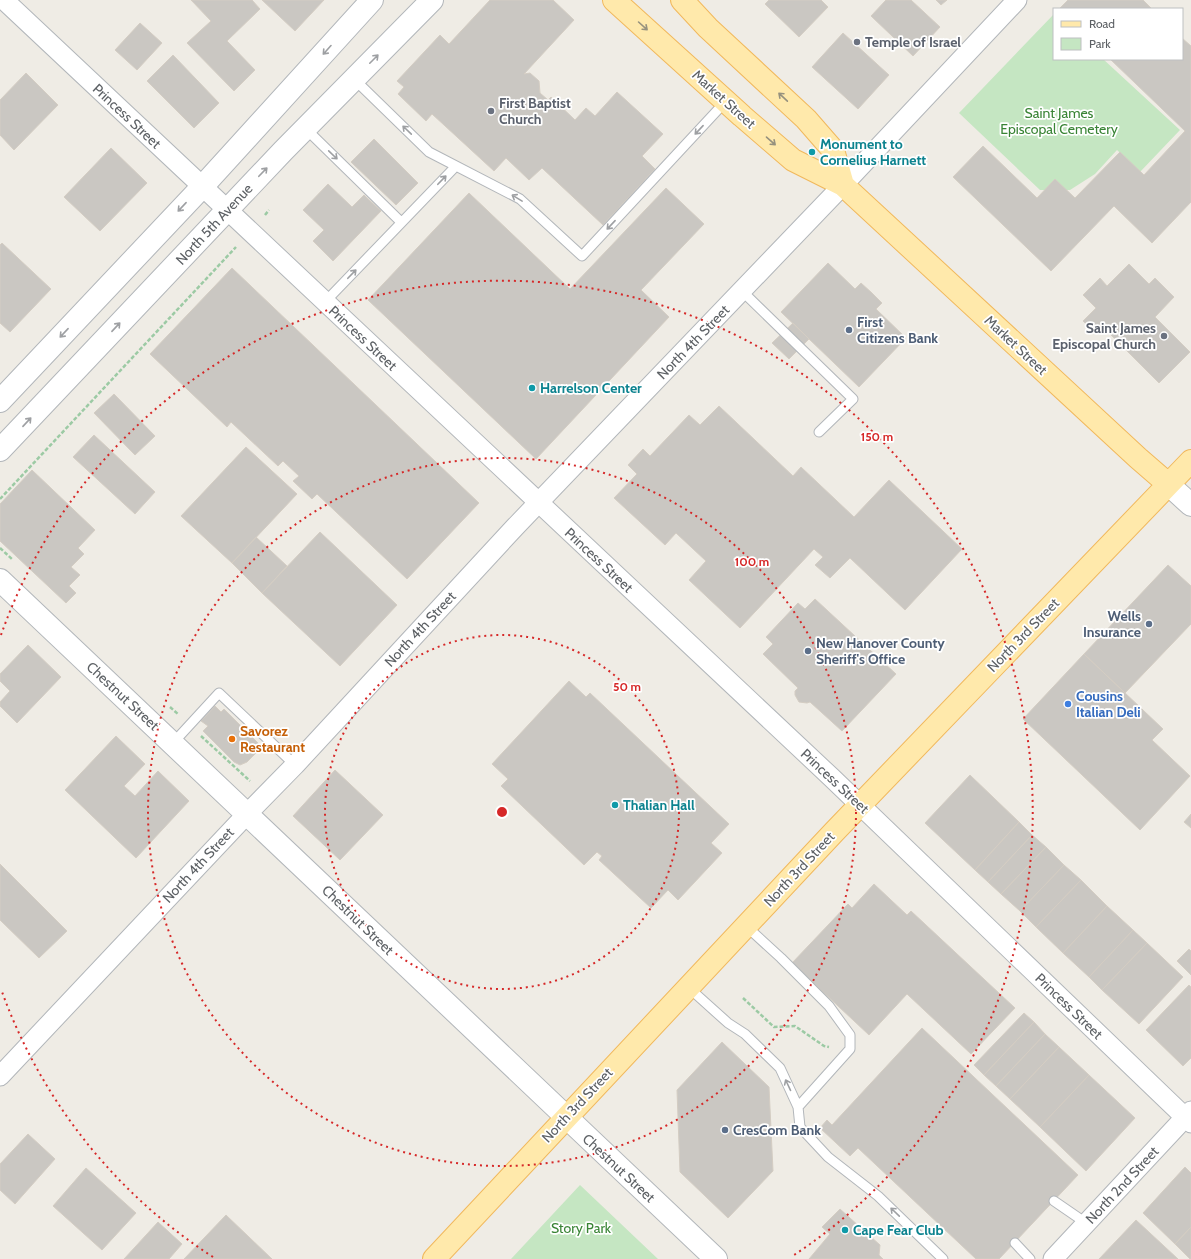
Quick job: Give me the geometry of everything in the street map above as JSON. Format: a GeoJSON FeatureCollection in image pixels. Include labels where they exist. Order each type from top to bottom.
{"type":"FeatureCollection","features":[{"type":"Feature","properties":{"kind":"main road","name":"Market Street"},"geometry":{"type":"LineString","coordinates":[[614,0],[726,102],[793,160],[843,185],[1168,484]]}},
{"type":"Feature","properties":{"kind":"main road"},"geometry":{"type":"LineString","coordinates":[[682,0],[708,28],[806,119],[833,150],[843,185]]}},
{"type":"Feature","properties":{"kind":"main road","name":"North 3rd Street"},"geometry":{"type":"LineString","coordinates":[[434,1259],[860,804],[1191,461]]}},
{"type":"Feature","properties":{"kind":"street","name":"Princess Street"},"geometry":{"type":"LineString","coordinates":[[4,0],[860,804],[1189,1117]]}},
{"type":"Feature","properties":{"kind":"street"},"geometry":{"type":"LineString","coordinates":[[0,401],[202,187],[372,0]]}},
{"type":"Feature","properties":{"kind":"street","name":"North 5th Avenue"},"geometry":{"type":"LineString","coordinates":[[0,450],[305,128],[432,0]]}},
{"type":"Feature","properties":{"kind":"street","name":"North 4th Street"},"geometry":{"type":"LineString","coordinates":[[0,1076],[295,765],[538,503],[843,185],[1017,0]]}},
{"type":"Feature","properties":{"kind":"street","name":"Market Street"},"geometry":{"type":"LineString","coordinates":[[1168,484],[1191,505]]}},
{"type":"Feature","properties":{"kind":"street","name":"Chestnut Street"},"geometry":{"type":"LineString","coordinates":[[0,580],[716,1259]]}},
{"type":"Feature","properties":{"kind":"street","name":"North 2nd Street"},"geometry":{"type":"LineString","coordinates":[[1053,1259],[1189,1117]]}},
{"type":"Feature","properties":{"kind":"lane"},"geometry":{"type":"LineString","coordinates":[[354,79],[429,152],[520,199],[582,256],[726,102]]}},
{"type":"Feature","properties":{"kind":"lane"},"geometry":{"type":"LineString","coordinates":[[305,128],[401,222]]}},
{"type":"Feature","properties":{"kind":"lane"},"geometry":{"type":"LineString","coordinates":[[325,302],[456,166]]}},
{"type":"Feature","properties":{"kind":"lane"},"geometry":{"type":"LineString","coordinates":[[742,291],[853,399],[819,432]]}},
{"type":"Feature","properties":{"kind":"lane"},"geometry":{"type":"LineString","coordinates":[[173,743],[219,693],[295,765]]}},
{"type":"Feature","properties":{"kind":"lane"},"geometry":{"type":"LineString","coordinates":[[746,926],[781,958],[829,1006],[850,1035],[850,1049],[798,1107]]}},
{"type":"Feature","properties":{"kind":"lane"},"geometry":{"type":"LineString","coordinates":[[688,987],[728,1023],[744,1034],[780,1068],[798,1107],[800,1127],[828,1157],[878,1196],[943,1259]]}},
{"type":"Feature","properties":{"kind":"lane"},"geometry":{"type":"LineString","coordinates":[[1054,1201],[1086,1223]]}},
{"type":"Feature","properties":{"kind":"lane"},"geometry":{"type":"LineString","coordinates":[[1015,1243],[1030,1259]]}},
{"type":"Feature","properties":{"kind":"path"},"geometry":{"type":"LineString","coordinates":[[0,499],[227,257]]}},
{"type":"Feature","properties":{"kind":"path"},"geometry":{"type":"LineString","coordinates":[[743,998],[774,1027],[795,1026],[824,1046],[850,1049]]}},
{"type":"Feature","properties":{"kind":"green space","name":"Saint James Episcopal Cemetery"},"geometry":{"type":"Polygon","coordinates":[[[1053,15],[1053,60],[1104,60],[1180,130],[1140,172],[1117,150],[1095,174],[1070,190],[1040,190],[959,113],[1053,15]]]}},
{"type":"Feature","properties":{"kind":"green space","name":"Story Park"},"geometry":{"type":"Polygon","coordinates":[[[580,1185],[658,1259],[511,1259],[580,1185]]]}},
{"type":"Feature","properties":{"kind":"building"},"geometry":{"type":"Polygon","coordinates":[[[191,0],[252,0],[260,9],[227,41],[255,70],[234,91],[187,43],[211,21],[191,0]]]}},
{"type":"Feature","properties":{"kind":"building"},"geometry":{"type":"Polygon","coordinates":[[[262,0],[324,0],[295,31],[262,0]]]}},
{"type":"Feature","properties":{"kind":"building","name":"First Baptist Church"},"geometry":{"type":"Polygon","coordinates":[[[490,0],[553,0],[574,20],[524,74],[530,73],[539,81],[540,93],[548,100],[551,97],[575,120],[586,108],[595,116],[617,92],[663,134],[642,156],[655,169],[603,225],[542,168],[529,180],[506,158],[494,171],[432,114],[426,121],[398,94],[404,87],[397,81],[440,35],[449,44],[490,0]]]}},
{"type":"Feature","properties":{"kind":"building"},"geometry":{"type":"Polygon","coordinates":[[[769,0],[821,0],[828,7],[799,37],[765,4],[769,0]]]}},
{"type":"Feature","properties":{"kind":"building"},"geometry":{"type":"Polygon","coordinates":[[[886,0],[911,0],[940,27],[913,56],[871,16],[886,0]]]}},
{"type":"Feature","properties":{"kind":"building"},"geometry":{"type":"Polygon","coordinates":[[[936,0],[947,0],[941,5],[936,0]]]}},
{"type":"Feature","properties":{"kind":"building"},"geometry":{"type":"Polygon","coordinates":[[[1068,0],[1143,0],[1151,8],[1060,8],[1068,0]]]}},
{"type":"Feature","properties":{"kind":"building"},"geometry":{"type":"Polygon","coordinates":[[[140,23],[162,43],[137,70],[115,50],[140,23]]]}},
{"type":"Feature","properties":{"kind":"building"},"geometry":{"type":"Polygon","coordinates":[[[843,33],[889,75],[858,109],[812,67],[843,33]]]}},
{"type":"Feature","properties":{"kind":"building"},"geometry":{"type":"Polygon","coordinates":[[[1183,39],[1191,46],[1191,202],[1152,243],[1114,206],[1051,271],[953,177],[983,146],[1037,198],[1055,179],[1075,198],[1120,152],[1144,175],[1185,131],[1111,60],[1183,60],[1183,39]]]}},
{"type":"Feature","properties":{"kind":"building"},"geometry":{"type":"Polygon","coordinates":[[[173,55],[219,103],[194,128],[147,81],[173,55]]]}},
{"type":"Feature","properties":{"kind":"building"},"geometry":{"type":"Polygon","coordinates":[[[26,73],[58,105],[14,150],[0,135],[0,100],[26,73]]]}},
{"type":"Feature","properties":{"kind":"building"},"geometry":{"type":"Polygon","coordinates":[[[374,139],[418,183],[396,205],[351,162],[374,139]]]}},
{"type":"Feature","properties":{"kind":"building"},"geometry":{"type":"Polygon","coordinates":[[[111,148],[147,183],[100,231],[64,197],[111,148]]]}},
{"type":"Feature","properties":{"kind":"building"},"geometry":{"type":"Polygon","coordinates":[[[328,184],[352,207],[364,195],[381,211],[333,261],[313,241],[324,230],[303,210],[328,184]]]}},
{"type":"Feature","properties":{"kind":"building","name":"Harrelson Center"},"geometry":{"type":"Polygon","coordinates":[[[666,188],[704,224],[641,290],[669,317],[536,459],[368,300],[469,193],[570,289],[666,188]]]}},
{"type":"Feature","properties":{"kind":"building"},"geometry":{"type":"Polygon","coordinates":[[[2,243],[51,289],[10,332],[0,323],[0,245],[2,243]]]}},
{"type":"Feature","properties":{"kind":"building","name":"First Citizens Bank"},"geometry":{"type":"Polygon","coordinates":[[[828,263],[855,289],[861,283],[872,293],[882,303],[876,309],[906,338],[859,387],[781,312],[828,263]]]}},
{"type":"Feature","properties":{"kind":"building"},"geometry":{"type":"Polygon","coordinates":[[[1129,264],[1149,284],[1155,278],[1174,297],[1155,317],[1190,352],[1159,383],[1101,325],[1094,332],[1083,321],[1096,308],[1083,295],[1100,278],[1107,286],[1129,264]]]}},
{"type":"Feature","properties":{"kind":"building"},"geometry":{"type":"Polygon","coordinates":[[[232,268],[479,503],[407,579],[317,494],[312,499],[293,481],[299,476],[283,461],[278,466],[231,422],[227,427],[150,354],[232,268]]]}},
{"type":"Feature","properties":{"kind":"building"},"geometry":{"type":"Polygon","coordinates":[[[793,323],[809,339],[789,359],[772,343],[793,323]]]}},
{"type":"Feature","properties":{"kind":"building"},"geometry":{"type":"Polygon","coordinates":[[[114,394],[155,436],[135,455],[94,413],[114,394]]]}},
{"type":"Feature","properties":{"kind":"building"},"geometry":{"type":"Polygon","coordinates":[[[719,406],[793,476],[801,467],[854,517],[889,480],[962,549],[905,610],[850,558],[830,578],[815,565],[823,557],[814,549],[740,628],[689,580],[706,561],[676,533],[665,545],[614,498],[637,474],[628,465],[643,449],[650,456],[689,415],[700,425],[719,406]]]}},
{"type":"Feature","properties":{"kind":"building"},"geometry":{"type":"Polygon","coordinates":[[[94,435],[155,492],[135,514],[73,457],[94,435]]]}},
{"type":"Feature","properties":{"kind":"building"},"geometry":{"type":"Polygon","coordinates":[[[246,447],[297,494],[232,563],[181,516],[246,447]]]}},
{"type":"Feature","properties":{"kind":"building"},"geometry":{"type":"Polygon","coordinates":[[[32,470],[95,530],[78,548],[84,554],[71,567],[80,575],[69,586],[76,593],[66,603],[0,541],[0,504],[32,470]]]}},
{"type":"Feature","properties":{"kind":"building"},"geometry":{"type":"Polygon","coordinates":[[[320,532],[397,605],[340,666],[262,593],[320,532]]]}},
{"type":"Feature","properties":{"kind":"building"},"geometry":{"type":"Polygon","coordinates":[[[256,537],[287,566],[262,593],[232,563],[256,537]]]}},
{"type":"Feature","properties":{"kind":"building"},"geometry":{"type":"Polygon","coordinates":[[[1168,565],[1191,586],[1191,624],[1125,693],[1084,654],[1168,565]]]}},
{"type":"Feature","properties":{"kind":"building"},"geometry":{"type":"Polygon","coordinates":[[[815,599],[896,674],[842,731],[810,702],[799,702],[795,695],[795,691],[798,688],[763,654],[773,644],[766,637],[798,603],[805,609],[815,599]]]}},
{"type":"Feature","properties":{"kind":"building"},"geometry":{"type":"Polygon","coordinates":[[[28,645],[61,677],[17,723],[0,706],[0,702],[10,691],[0,681],[0,674],[28,645]]]}},
{"type":"Feature","properties":{"kind":"building"},"geometry":{"type":"Polygon","coordinates":[[[1084,654],[1163,729],[1152,740],[1190,776],[1140,830],[1023,719],[1084,654]]]}},
{"type":"Feature","properties":{"kind":"building","name":"Thalian Hall"},"geometry":{"type":"Polygon","coordinates":[[[569,681],[586,697],[590,693],[729,824],[711,843],[722,853],[678,900],[668,890],[651,908],[599,860],[602,856],[597,852],[584,865],[501,786],[508,779],[492,764],[569,681]]]}},
{"type":"Feature","properties":{"kind":"building","name":"Savorez Restaurant"},"geometry":{"type":"Polygon","coordinates":[[[215,706],[221,712],[224,709],[262,747],[247,762],[240,765],[234,762],[203,731],[208,726],[201,721],[215,706]]]}},
{"type":"Feature","properties":{"kind":"building"},"geometry":{"type":"Polygon","coordinates":[[[116,736],[145,764],[124,786],[135,796],[158,771],[189,801],[136,858],[65,790],[116,736]]]}},
{"type":"Feature","properties":{"kind":"building"},"geometry":{"type":"Polygon","coordinates":[[[335,770],[383,815],[340,860],[293,816],[335,770]]]}},
{"type":"Feature","properties":{"kind":"building"},"geometry":{"type":"Polygon","coordinates":[[[970,775],[1019,822],[975,870],[925,823],[970,775]]]}},
{"type":"Feature","properties":{"kind":"building"},"geometry":{"type":"Polygon","coordinates":[[[1191,814],[1191,828],[1184,822],[1191,814]]]}},
{"type":"Feature","properties":{"kind":"building"},"geometry":{"type":"Polygon","coordinates":[[[1019,822],[1032,835],[988,882],[975,870],[1019,822]]]}},
{"type":"Feature","properties":{"kind":"building"},"geometry":{"type":"Polygon","coordinates":[[[1032,835],[1046,847],[1001,894],[988,882],[1032,835]]]}},
{"type":"Feature","properties":{"kind":"building"},"geometry":{"type":"Polygon","coordinates":[[[1046,847],[1064,865],[1020,911],[1001,894],[1046,847]]]}},
{"type":"Feature","properties":{"kind":"building"},"geometry":{"type":"Polygon","coordinates":[[[0,864],[67,931],[39,958],[0,920],[0,864]]]}},
{"type":"Feature","properties":{"kind":"building"},"geometry":{"type":"Polygon","coordinates":[[[1064,865],[1081,880],[1036,927],[1020,911],[1064,865]]]}},
{"type":"Feature","properties":{"kind":"building"},"geometry":{"type":"Polygon","coordinates":[[[1081,880],[1107,906],[1063,953],[1036,927],[1081,880]]]}},
{"type":"Feature","properties":{"kind":"building"},"geometry":{"type":"Polygon","coordinates":[[[874,884],[907,915],[911,911],[1015,1008],[971,1054],[907,994],[869,1035],[792,963],[848,904],[852,908],[874,884]]]}},
{"type":"Feature","properties":{"kind":"building"},"geometry":{"type":"Polygon","coordinates":[[[1107,906],[1133,930],[1089,977],[1063,953],[1107,906]]]}},
{"type":"Feature","properties":{"kind":"building"},"geometry":{"type":"Polygon","coordinates":[[[1133,930],[1147,943],[1102,990],[1089,977],[1133,930]]]}},
{"type":"Feature","properties":{"kind":"building"},"geometry":{"type":"Polygon","coordinates":[[[1147,943],[1183,977],[1139,1024],[1102,990],[1147,943]]]}},
{"type":"Feature","properties":{"kind":"building"},"geometry":{"type":"Polygon","coordinates":[[[1189,949],[1191,951],[1191,975],[1177,961],[1189,949]]]}},
{"type":"Feature","properties":{"kind":"building"},"geometry":{"type":"Polygon","coordinates":[[[1189,985],[1191,987],[1191,1058],[1183,1066],[1146,1030],[1189,985]]]}},
{"type":"Feature","properties":{"kind":"building"},"geometry":{"type":"Polygon","coordinates":[[[1024,1013],[1034,1022],[984,1075],[974,1065],[1024,1013]]]}},
{"type":"Feature","properties":{"kind":"building"},"geometry":{"type":"Polygon","coordinates":[[[1034,1022],[1045,1034],[996,1086],[984,1075],[1034,1022]]]}},
{"type":"Feature","properties":{"kind":"building"},"geometry":{"type":"Polygon","coordinates":[[[922,1028],[1078,1175],[999,1259],[976,1259],[858,1148],[850,1156],[820,1128],[827,1120],[832,1125],[922,1028]]]}},
{"type":"Feature","properties":{"kind":"building"},"geometry":{"type":"Polygon","coordinates":[[[1045,1034],[1059,1047],[1010,1099],[996,1086],[1045,1034]]]}},
{"type":"Feature","properties":{"kind":"building","name":"CresCom Bank"},"geometry":{"type":"Polygon","coordinates":[[[722,1042],[769,1087],[773,1171],[728,1218],[680,1172],[677,1090],[722,1042]]]}},
{"type":"Feature","properties":{"kind":"building"},"geometry":{"type":"Polygon","coordinates":[[[1059,1047],[1089,1075],[1040,1127],[1010,1099],[1059,1047]]]}},
{"type":"Feature","properties":{"kind":"building"},"geometry":{"type":"Polygon","coordinates":[[[1089,1075],[1135,1118],[1086,1171],[1040,1127],[1089,1075]]]}},
{"type":"Feature","properties":{"kind":"building"},"geometry":{"type":"Polygon","coordinates":[[[28,1134],[55,1159],[15,1204],[0,1190],[0,1164],[28,1134]]]}},
{"type":"Feature","properties":{"kind":"building"},"geometry":{"type":"Polygon","coordinates":[[[1185,1167],[1191,1173],[1191,1227],[1175,1244],[1143,1213],[1185,1167]]]}},
{"type":"Feature","properties":{"kind":"building"},"geometry":{"type":"Polygon","coordinates":[[[86,1168],[136,1213],[102,1250],[53,1206],[86,1168]]]}},
{"type":"Feature","properties":{"kind":"building","name":"Cape Fear Club"},"geometry":{"type":"Polygon","coordinates":[[[840,1209],[880,1245],[879,1255],[883,1259],[809,1259],[830,1234],[822,1227],[840,1209]]]}},
{"type":"Feature","properties":{"kind":"building"},"geometry":{"type":"Polygon","coordinates":[[[226,1215],[272,1259],[184,1259],[226,1215]]]}},
{"type":"Feature","properties":{"kind":"building"},"geometry":{"type":"Polygon","coordinates":[[[1136,1220],[1178,1259],[1099,1259],[1136,1220]]]}},
{"type":"Feature","properties":{"kind":"building"},"geometry":{"type":"Polygon","coordinates":[[[158,1222],[182,1244],[169,1259],[124,1259],[158,1222]]]}},
{"type":"Feature","properties":{"kind":"building"},"geometry":{"type":"Polygon","coordinates":[[[1191,1227],[1191,1259],[1190,1259],[1175,1244],[1191,1227]]]}},
{"type":"Feature","properties":{"kind":"place","name":"Temple of Israel"},"geometry":{"type":"Point","coordinates":[857,42]}},
{"type":"Feature","properties":{"kind":"place","name":"First Baptist Church"},"geometry":{"type":"Point","coordinates":[491,111]}},
{"type":"Feature","properties":{"kind":"place","name":"Monument to Cornelius Harnett"},"geometry":{"type":"Point","coordinates":[812,152]}},
{"type":"Feature","properties":{"kind":"place","name":"First Citizens Bank"},"geometry":{"type":"Point","coordinates":[849,330]}},
{"type":"Feature","properties":{"kind":"place","name":"Saint James Episcopal Church"},"geometry":{"type":"Point","coordinates":[1164,336]}},
{"type":"Feature","properties":{"kind":"place","name":"Harrelson Center"},"geometry":{"type":"Point","coordinates":[532,388]}},
{"type":"Feature","properties":{"kind":"place","name":"Wells Insurance"},"geometry":{"type":"Point","coordinates":[1149,624]}},
{"type":"Feature","properties":{"kind":"place","name":"New Hanover County Sheriff's Office"},"geometry":{"type":"Point","coordinates":[808,651]}},
{"type":"Feature","properties":{"kind":"place","name":"Cousins Italian Deli"},"geometry":{"type":"Point","coordinates":[1068,704]}},
{"type":"Feature","properties":{"kind":"place","name":"Savorez Restaurant"},"geometry":{"type":"Point","coordinates":[232,739]}},
{"type":"Feature","properties":{"kind":"place","name":"Thalian Hall"},"geometry":{"type":"Point","coordinates":[615,805]}},
{"type":"Feature","properties":{"kind":"place","name":"CresCom Bank"},"geometry":{"type":"Point","coordinates":[725,1130]}},
{"type":"Feature","properties":{"kind":"place","name":"Cape Fear Club"},"geometry":{"type":"Point","coordinates":[845,1230]}}]}
